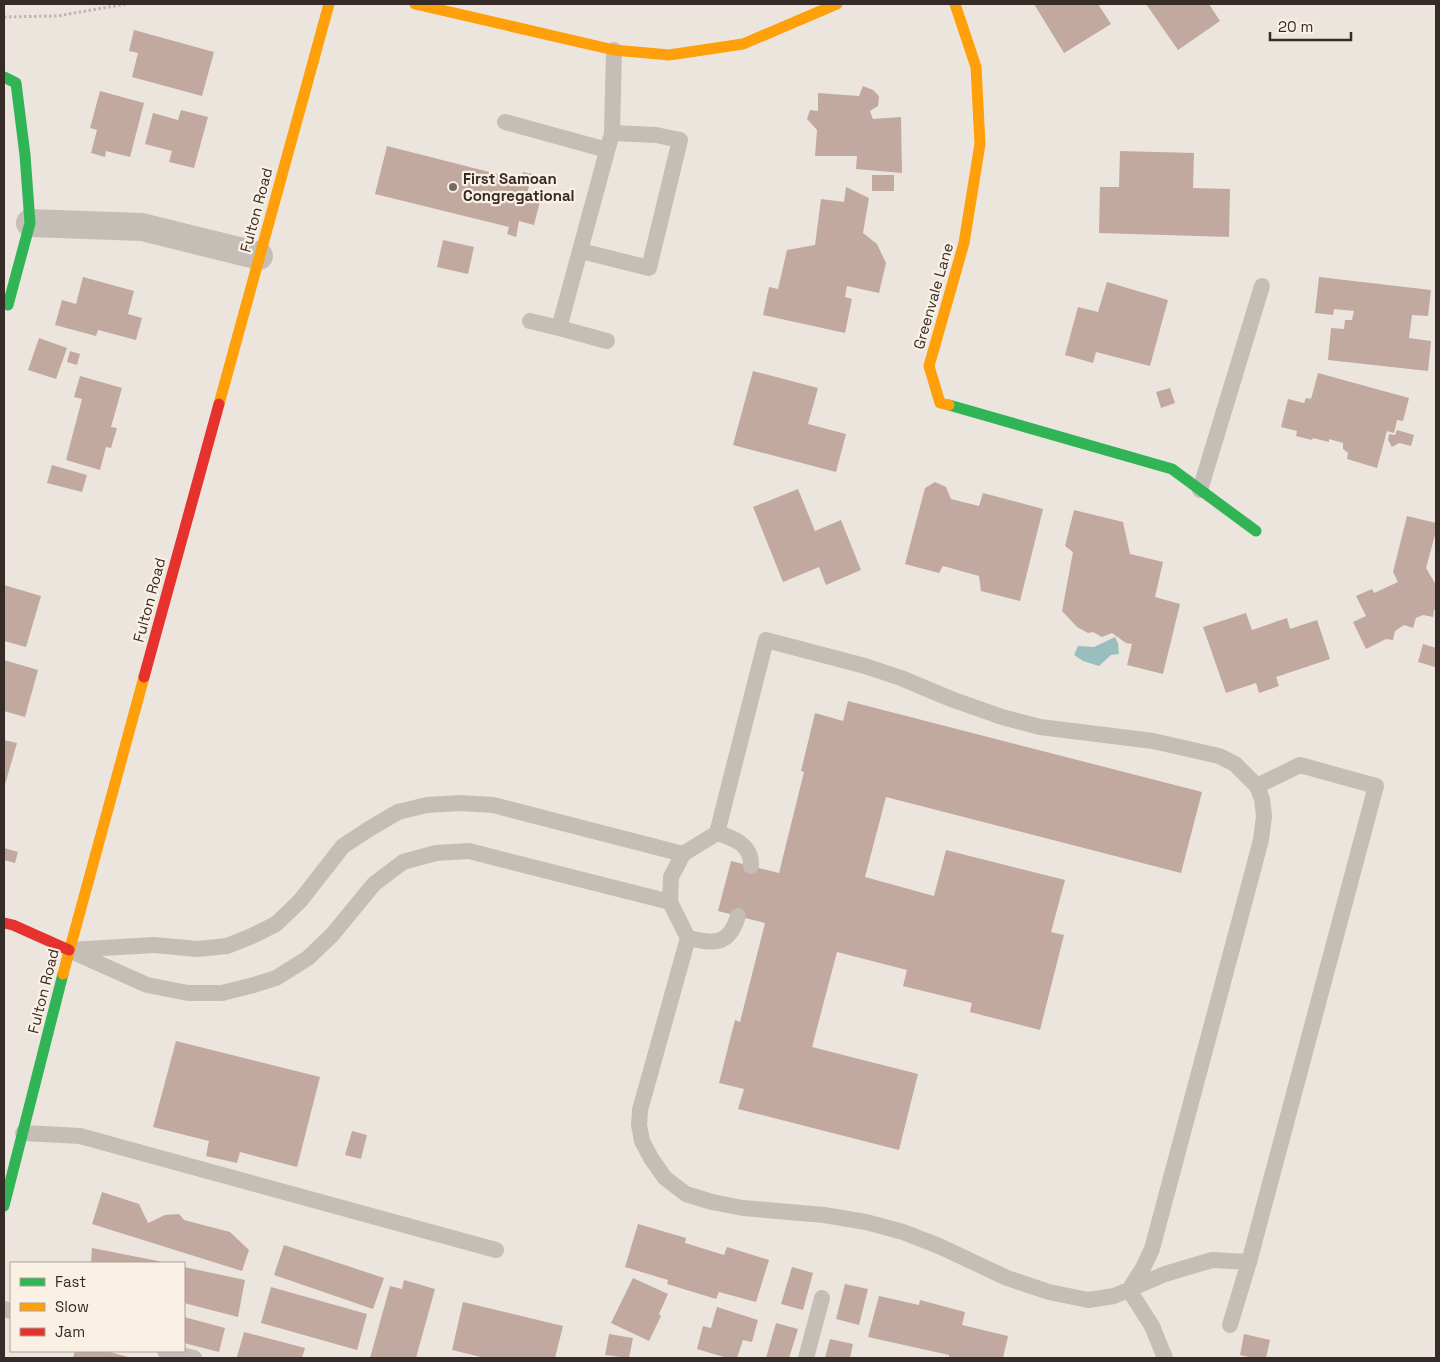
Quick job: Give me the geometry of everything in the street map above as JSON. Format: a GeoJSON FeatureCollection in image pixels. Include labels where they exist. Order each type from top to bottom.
{"type":"FeatureCollection","features":[{"type":"Feature","properties":{"kind":"street","name":"Fulton Road"},"geometry":{"type":"LineString","coordinates":[[4,1206],[69,950],[329,4]]}},
{"type":"Feature","properties":{"kind":"street"},"geometry":{"type":"LineString","coordinates":[[415,4],[614,50],[669,55],[743,44],[838,4]]}},
{"type":"Feature","properties":{"kind":"street","name":"Greenvale Lane"},"geometry":{"type":"LineString","coordinates":[[955,4],[976,67],[980,144],[964,243],[929,366],[940,403],[1172,469],[1256,531]]}},
{"type":"Feature","properties":{"kind":"street"},"geometry":{"type":"LineString","coordinates":[[4,78],[16,83],[30,223],[8,305]]}},
{"type":"Feature","properties":{"kind":"street"},"geometry":{"type":"LineString","coordinates":[[30,223],[142,226],[259,256]]}},
{"type":"Feature","properties":{"kind":"street"},"geometry":{"type":"LineString","coordinates":[[4,923],[13,925],[69,950]]}},
{"type":"Feature","properties":{"kind":"lane"},"geometry":{"type":"LineString","coordinates":[[559,328],[612,133],[614,50]]}},
{"type":"Feature","properties":{"kind":"lane"},"geometry":{"type":"LineString","coordinates":[[504,122],[607,150]]}},
{"type":"Feature","properties":{"kind":"lane"},"geometry":{"type":"LineString","coordinates":[[581,251],[649,268],[680,140],[656,135],[612,133]]}},
{"type":"Feature","properties":{"kind":"lane"},"geometry":{"type":"LineString","coordinates":[[1200,490],[1262,286]]}},
{"type":"Feature","properties":{"kind":"lane"},"geometry":{"type":"LineString","coordinates":[[530,321],[607,341]]}},
{"type":"Feature","properties":{"kind":"lane"},"geometry":{"type":"LineString","coordinates":[[1129,1290],[1152,1249],[1261,840],[1263,808],[1257,786],[1235,764],[1220,756],[1153,741],[1040,727],[994,714],[865,666],[766,640],[717,833],[684,854],[671,877],[670,902],[688,938],[640,1110],[639,1125],[642,1141],[665,1178],[686,1194],[712,1202],[743,1208],[832,1216],[866,1222],[904,1232],[1007,1278],[1048,1292],[1088,1300],[1114,1296],[1129,1290],[1165,1274],[1212,1260],[1249,1262]]}},
{"type":"Feature","properties":{"kind":"lane"},"geometry":{"type":"LineString","coordinates":[[1230,1325],[1249,1262],[1376,786],[1300,765],[1257,786]]}},
{"type":"Feature","properties":{"kind":"lane"},"geometry":{"type":"LineString","coordinates":[[69,950],[154,945],[197,949],[227,946],[252,936],[276,924],[300,901],[343,846],[398,812],[427,806],[460,803],[493,805],[684,854]]}},
{"type":"Feature","properties":{"kind":"lane"},"geometry":{"type":"LineString","coordinates":[[717,833],[734,838],[742,844],[752,858],[751,866]]}},
{"type":"Feature","properties":{"kind":"lane"},"geometry":{"type":"LineString","coordinates":[[69,950],[147,986],[188,993],[222,993],[254,985],[276,978],[308,958],[332,935],[374,884],[403,862],[436,853],[469,851],[670,902]]}},
{"type":"Feature","properties":{"kind":"lane"},"geometry":{"type":"LineString","coordinates":[[688,938],[705,942],[718,942],[730,934],[738,916]]}},
{"type":"Feature","properties":{"kind":"lane"},"geometry":{"type":"LineString","coordinates":[[22,1133],[80,1136],[496,1250]]}},
{"type":"Feature","properties":{"kind":"lane"},"geometry":{"type":"LineString","coordinates":[[1129,1290],[1152,1326],[1165,1358]]}},
{"type":"Feature","properties":{"kind":"lane"},"geometry":{"type":"LineString","coordinates":[[806,1358],[822,1298]]}},
{"type":"Feature","properties":{"kind":"lane"},"geometry":{"type":"LineString","coordinates":[[169,1352],[194,1358]]}},
{"type":"Feature","properties":{"kind":"path"},"geometry":{"type":"LineString","coordinates":[[4,17],[57,16],[126,4]]}},
{"type":"Feature","properties":{"kind":"water"},"geometry":{"type":"Polygon","coordinates":[[[1115,637],[1118,643],[1119,654],[1111,655],[1099,666],[1083,661],[1074,655],[1078,646],[1094,647],[1115,637]]]}},
{"type":"Feature","properties":{"kind":"building"},"geometry":{"type":"Polygon","coordinates":[[[1034,4],[1098,4],[1111,24],[1064,53],[1034,4]]]}},
{"type":"Feature","properties":{"kind":"building"},"geometry":{"type":"Polygon","coordinates":[[[1146,4],[1209,4],[1220,21],[1178,50],[1146,4]]]}},
{"type":"Feature","properties":{"kind":"building"},"geometry":{"type":"Polygon","coordinates":[[[134,30],[214,52],[202,96],[132,77],[138,53],[129,51],[134,30]]]}},
{"type":"Feature","properties":{"kind":"building"},"geometry":{"type":"Polygon","coordinates":[[[863,86],[873,90],[879,96],[878,106],[870,111],[873,119],[901,117],[902,173],[856,169],[857,156],[815,156],[817,130],[807,119],[810,110],[818,111],[818,93],[859,96],[863,86]]]}},
{"type":"Feature","properties":{"kind":"building"},"geometry":{"type":"Polygon","coordinates":[[[100,91],[144,103],[130,157],[106,151],[105,157],[91,153],[97,130],[90,128],[100,91]]]}},
{"type":"Feature","properties":{"kind":"building"},"geometry":{"type":"Polygon","coordinates":[[[181,110],[208,117],[194,168],[169,162],[172,151],[145,144],[153,113],[178,120],[181,110]]]}},
{"type":"Feature","properties":{"kind":"building","name":"First Samoan Congregational"},"geometry":{"type":"Polygon","coordinates":[[[387,146],[521,180],[523,172],[532,174],[527,194],[541,197],[534,225],[519,221],[516,237],[507,234],[509,227],[375,194],[387,146]]]}},
{"type":"Feature","properties":{"kind":"building"},"geometry":{"type":"Polygon","coordinates":[[[1120,151],[1194,153],[1193,188],[1230,189],[1229,237],[1099,233],[1100,187],[1119,187],[1120,151]]]}},
{"type":"Feature","properties":{"kind":"building"},"geometry":{"type":"Polygon","coordinates":[[[872,175],[894,175],[894,191],[872,191],[872,175]]]}},
{"type":"Feature","properties":{"kind":"building"},"geometry":{"type":"Polygon","coordinates":[[[846,187],[869,198],[863,233],[877,244],[886,263],[879,293],[847,286],[845,297],[852,299],[845,333],[763,315],[769,287],[778,289],[787,250],[815,245],[821,199],[844,202],[846,187]]]}},
{"type":"Feature","properties":{"kind":"building"},"geometry":{"type":"Polygon","coordinates":[[[443,240],[474,247],[468,274],[437,267],[443,240]]]}},
{"type":"Feature","properties":{"kind":"building"},"geometry":{"type":"Polygon","coordinates":[[[83,277],[134,291],[128,314],[142,318],[136,340],[98,330],[96,336],[55,325],[62,300],[76,304],[83,277]]]}},
{"type":"Feature","properties":{"kind":"building"},"geometry":{"type":"Polygon","coordinates":[[[1319,277],[1431,290],[1428,316],[1412,315],[1409,338],[1431,341],[1428,371],[1328,360],[1331,328],[1344,329],[1345,320],[1352,320],[1354,311],[1334,309],[1333,315],[1315,313],[1319,277]]]}},
{"type":"Feature","properties":{"kind":"building"},"geometry":{"type":"Polygon","coordinates":[[[1107,282],[1168,300],[1150,366],[1096,352],[1093,363],[1065,355],[1078,307],[1098,312],[1107,282]]]}},
{"type":"Feature","properties":{"kind":"building"},"geometry":{"type":"Polygon","coordinates":[[[39,338],[67,348],[56,379],[28,370],[39,338]]]}},
{"type":"Feature","properties":{"kind":"building"},"geometry":{"type":"Polygon","coordinates":[[[70,351],[80,354],[77,365],[67,362],[70,351]]]}},
{"type":"Feature","properties":{"kind":"building"},"geometry":{"type":"Polygon","coordinates":[[[753,371],[818,388],[808,424],[846,434],[836,472],[733,445],[753,371]]]}},
{"type":"Feature","properties":{"kind":"building"},"geometry":{"type":"Polygon","coordinates":[[[1318,373],[1409,398],[1403,421],[1397,420],[1394,433],[1387,431],[1377,468],[1347,459],[1348,453],[1343,449],[1343,443],[1329,439],[1329,442],[1296,436],[1297,431],[1281,427],[1288,399],[1304,403],[1306,398],[1311,399],[1318,373]]]}},
{"type":"Feature","properties":{"kind":"building"},"geometry":{"type":"Polygon","coordinates":[[[80,376],[122,388],[111,427],[117,428],[111,448],[106,447],[100,470],[66,460],[82,399],[74,397],[80,376]]]}},
{"type":"Feature","properties":{"kind":"building"},"geometry":{"type":"Polygon","coordinates":[[[1170,388],[1175,403],[1161,408],[1156,392],[1170,388]]]}},
{"type":"Feature","properties":{"kind":"building"},"geometry":{"type":"Polygon","coordinates":[[[1397,430],[1414,435],[1411,446],[1399,443],[1392,447],[1388,440],[1389,434],[1395,435],[1397,430]]]}},
{"type":"Feature","properties":{"kind":"building"},"geometry":{"type":"Polygon","coordinates":[[[52,465],[87,475],[82,492],[47,483],[52,465]]]}},
{"type":"Feature","properties":{"kind":"building"},"geometry":{"type":"Polygon","coordinates":[[[935,482],[946,487],[951,499],[979,506],[983,493],[1043,509],[1020,601],[981,591],[979,576],[943,566],[939,573],[905,564],[925,488],[935,482]]]}},
{"type":"Feature","properties":{"kind":"building"},"geometry":{"type":"Polygon","coordinates":[[[798,489],[815,531],[841,520],[861,570],[826,585],[819,567],[783,582],[753,507],[798,489]]]}},
{"type":"Feature","properties":{"kind":"building"},"geometry":{"type":"Polygon","coordinates":[[[1074,510],[1123,522],[1130,554],[1163,562],[1155,597],[1180,604],[1163,674],[1127,665],[1132,644],[1126,643],[1112,633],[1102,637],[1093,632],[1088,633],[1077,627],[1062,611],[1073,552],[1065,546],[1074,510]]]}},
{"type":"Feature","properties":{"kind":"building"},"geometry":{"type":"Polygon","coordinates":[[[1407,516],[1436,523],[1436,531],[1426,568],[1436,585],[1436,608],[1433,617],[1423,615],[1416,618],[1413,628],[1404,625],[1395,631],[1393,640],[1386,639],[1366,649],[1353,622],[1366,616],[1356,596],[1372,589],[1374,593],[1398,582],[1393,572],[1407,516]]]}},
{"type":"Feature","properties":{"kind":"building"},"geometry":{"type":"Polygon","coordinates":[[[4,585],[41,596],[26,647],[4,641],[4,585]]]}},
{"type":"Feature","properties":{"kind":"building"},"geometry":{"type":"Polygon","coordinates":[[[1246,613],[1252,630],[1287,618],[1290,629],[1317,620],[1330,659],[1276,677],[1279,686],[1259,693],[1256,683],[1226,693],[1203,627],[1246,613]]]}},
{"type":"Feature","properties":{"kind":"building"},"geometry":{"type":"Polygon","coordinates":[[[1423,644],[1436,648],[1435,667],[1418,662],[1423,644]]]}},
{"type":"Feature","properties":{"kind":"building"},"geometry":{"type":"Polygon","coordinates":[[[4,660],[38,670],[25,717],[4,711],[4,660]]]}},
{"type":"Feature","properties":{"kind":"building"},"geometry":{"type":"Polygon","coordinates":[[[848,701],[1202,792],[1181,873],[886,797],[865,877],[934,896],[946,850],[1065,880],[1051,932],[1064,935],[1040,1030],[970,1012],[972,1003],[903,986],[907,970],[837,952],[812,1047],[918,1074],[899,1150],[738,1109],[744,1089],[719,1083],[735,1020],[740,1022],[765,923],[718,911],[731,861],[779,873],[804,772],[801,771],[815,713],[843,721],[848,701]]]}},
{"type":"Feature","properties":{"kind":"building"},"geometry":{"type":"Polygon","coordinates":[[[4,740],[17,743],[4,788],[4,740]]]}},
{"type":"Feature","properties":{"kind":"building"},"geometry":{"type":"Polygon","coordinates":[[[4,848],[18,852],[15,863],[4,860],[4,848]]]}},
{"type":"Feature","properties":{"kind":"building"},"geometry":{"type":"Polygon","coordinates":[[[176,1041],[320,1077],[297,1167],[240,1152],[237,1163],[206,1156],[209,1141],[153,1127],[176,1041]]]}},
{"type":"Feature","properties":{"kind":"building"},"geometry":{"type":"Polygon","coordinates":[[[352,1131],[367,1135],[361,1159],[345,1155],[352,1131]]]}},
{"type":"Feature","properties":{"kind":"building"},"geometry":{"type":"Polygon","coordinates":[[[102,1192],[139,1204],[148,1223],[165,1215],[179,1214],[184,1220],[230,1232],[249,1250],[242,1271],[92,1224],[102,1192]]]}},
{"type":"Feature","properties":{"kind":"building"},"geometry":{"type":"Polygon","coordinates":[[[638,1224],[686,1238],[685,1243],[724,1255],[727,1247],[769,1260],[756,1302],[719,1292],[716,1299],[667,1284],[668,1280],[625,1267],[638,1224]]]}},
{"type":"Feature","properties":{"kind":"building"},"geometry":{"type":"Polygon","coordinates":[[[284,1245],[384,1278],[373,1309],[274,1275],[284,1245]]]}},
{"type":"Feature","properties":{"kind":"building"},"geometry":{"type":"Polygon","coordinates":[[[92,1248],[163,1262],[91,1262],[92,1248]]]}},
{"type":"Feature","properties":{"kind":"building"},"geometry":{"type":"Polygon","coordinates":[[[185,1267],[245,1280],[238,1317],[185,1303],[185,1267]]]}},
{"type":"Feature","properties":{"kind":"building"},"geometry":{"type":"Polygon","coordinates":[[[792,1267],[813,1273],[803,1310],[781,1304],[792,1267]]]}},
{"type":"Feature","properties":{"kind":"building"},"geometry":{"type":"Polygon","coordinates":[[[633,1278],[668,1294],[659,1314],[661,1316],[649,1341],[611,1323],[633,1278]]]}},
{"type":"Feature","properties":{"kind":"building"},"geometry":{"type":"Polygon","coordinates":[[[404,1280],[435,1289],[416,1358],[370,1358],[390,1286],[402,1289],[404,1280]]]}},
{"type":"Feature","properties":{"kind":"building"},"geometry":{"type":"Polygon","coordinates":[[[845,1284],[868,1289],[859,1325],[836,1319],[845,1284]]]}},
{"type":"Feature","properties":{"kind":"building"},"geometry":{"type":"Polygon","coordinates":[[[271,1287],[367,1314],[357,1350],[261,1323],[271,1287]]]}},
{"type":"Feature","properties":{"kind":"building"},"geometry":{"type":"Polygon","coordinates":[[[879,1296],[919,1305],[920,1300],[965,1312],[962,1325],[1008,1336],[1003,1358],[949,1358],[949,1355],[868,1337],[879,1296]]]}},
{"type":"Feature","properties":{"kind":"building"},"geometry":{"type":"Polygon","coordinates":[[[463,1302],[563,1326],[555,1358],[485,1358],[452,1350],[463,1302]]]}},
{"type":"Feature","properties":{"kind":"building"},"geometry":{"type":"Polygon","coordinates":[[[717,1307],[758,1320],[752,1342],[743,1340],[737,1358],[727,1358],[697,1349],[703,1326],[711,1328],[717,1307]]]}},
{"type":"Feature","properties":{"kind":"building"},"geometry":{"type":"Polygon","coordinates":[[[185,1317],[225,1328],[219,1352],[185,1343],[185,1317]]]}},
{"type":"Feature","properties":{"kind":"building"},"geometry":{"type":"Polygon","coordinates":[[[776,1323],[798,1329],[789,1358],[766,1358],[776,1323]]]}},
{"type":"Feature","properties":{"kind":"building"},"geometry":{"type":"Polygon","coordinates":[[[244,1332],[305,1348],[302,1358],[237,1357],[244,1332]]]}},
{"type":"Feature","properties":{"kind":"building"},"geometry":{"type":"Polygon","coordinates":[[[609,1334],[633,1338],[629,1358],[605,1355],[609,1334]]]}},
{"type":"Feature","properties":{"kind":"building"},"geometry":{"type":"Polygon","coordinates":[[[1244,1334],[1270,1340],[1266,1358],[1240,1355],[1244,1334]]]}},
{"type":"Feature","properties":{"kind":"building"},"geometry":{"type":"Polygon","coordinates":[[[830,1339],[853,1344],[850,1358],[825,1358],[830,1339]]]}},
{"type":"Feature","properties":{"kind":"building"},"geometry":{"type":"Polygon","coordinates":[[[75,1352],[110,1352],[132,1358],[73,1358],[75,1352]]]}},
{"type":"Feature","properties":{"kind":"traffic: fast"},"geometry":{"type":"LineString","coordinates":[[4,77],[16,83],[25,155],[30,223],[8,305]]}},
{"type":"Feature","properties":{"kind":"traffic: fast"},"geometry":{"type":"LineString","coordinates":[[949,405],[1172,469],[1256,531]]}},
{"type":"Feature","properties":{"kind":"traffic: fast"},"geometry":{"type":"LineString","coordinates":[[4,1206],[63,974]]}},
{"type":"Feature","properties":{"kind":"traffic: slow"},"geometry":{"type":"LineString","coordinates":[[219,404],[329,4]]}},
{"type":"Feature","properties":{"kind":"traffic: slow"},"geometry":{"type":"LineString","coordinates":[[415,4],[614,50],[669,55],[743,44],[837,4]]}},
{"type":"Feature","properties":{"kind":"traffic: slow"},"geometry":{"type":"LineString","coordinates":[[949,405],[940,403],[929,366],[964,243],[980,144],[976,67],[955,4]]}},
{"type":"Feature","properties":{"kind":"traffic: slow"},"geometry":{"type":"LineString","coordinates":[[63,974],[144,677]]}},
{"type":"Feature","properties":{"kind":"traffic: jam"},"geometry":{"type":"LineString","coordinates":[[144,677],[219,404]]}},
{"type":"Feature","properties":{"kind":"traffic: jam"},"geometry":{"type":"LineString","coordinates":[[4,923],[13,925],[69,950]]}},
{"type":"Feature","properties":{"kind":"place","name":"First Samoan Congregational"},"geometry":{"type":"Point","coordinates":[453,187]}}]}
